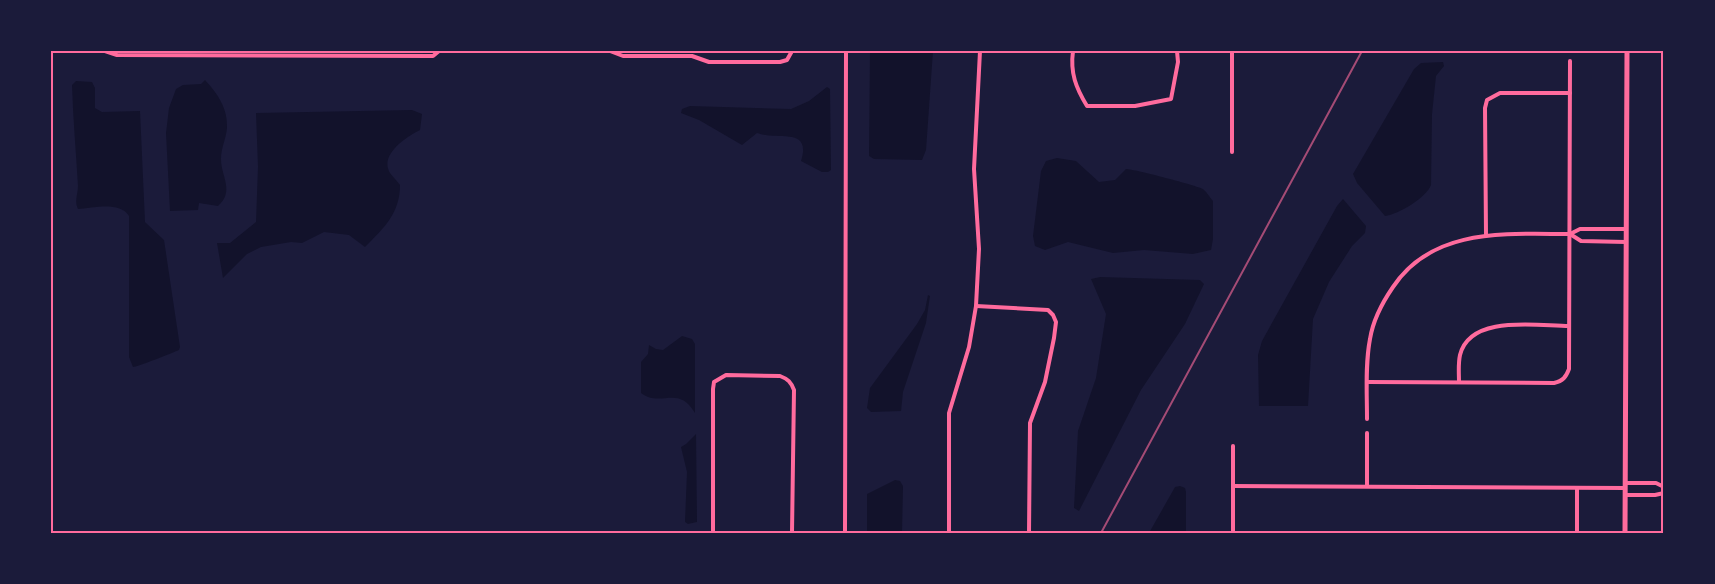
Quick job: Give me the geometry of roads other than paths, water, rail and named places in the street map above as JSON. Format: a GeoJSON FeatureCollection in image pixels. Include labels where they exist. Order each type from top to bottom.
{"type":"FeatureCollection","features":[{"type":"Feature","properties":{"kind":"street"},"geometry":{"type":"LineString","coordinates":[[105,51],[117,55],[433,56],[440,51]]}},
{"type":"Feature","properties":{"kind":"street"},"geometry":{"type":"LineString","coordinates":[[610,51],[623,56],[692,56],[709,62],[780,62],[787,60],[792,51]]}},
{"type":"Feature","properties":{"kind":"street"},"geometry":{"type":"LineString","coordinates":[[845,533],[846,51]]}},
{"type":"Feature","properties":{"kind":"street"},"geometry":{"type":"LineString","coordinates":[[949,533],[949,413],[969,347],[976,306],[979,249],[974,169],[980,51]]}},
{"type":"Feature","properties":{"kind":"street"},"geometry":{"type":"LineString","coordinates":[[1073,51],[1071,67],[1076,87],[1087,106],[1135,106],[1171,99],[1178,62],[1177,51]]}},
{"type":"Feature","properties":{"kind":"street"},"geometry":{"type":"LineString","coordinates":[[1232,51],[1232,152]]}},
{"type":"Feature","properties":{"kind":"street"},"geometry":{"type":"LineString","coordinates":[[1625,533],[1627,51]]}},
{"type":"Feature","properties":{"kind":"street"},"geometry":{"type":"LineString","coordinates":[[1367,382],[1562,381],[1567,376],[1569,369],[1570,61]]}},
{"type":"Feature","properties":{"kind":"street"},"geometry":{"type":"LineString","coordinates":[[1486,235],[1485,108],[1487,100],[1500,93],[1570,93]]}},
{"type":"Feature","properties":{"kind":"street"},"geometry":{"type":"LineString","coordinates":[[1367,419],[1368,349],[1374,321],[1396,283],[1419,259],[1437,248],[1460,240],[1486,235],[1570,234],[1580,229],[1626,229]]}},
{"type":"Feature","properties":{"kind":"street"},"geometry":{"type":"LineString","coordinates":[[1570,234],[1581,240],[1626,242]]}},
{"type":"Feature","properties":{"kind":"street"},"geometry":{"type":"LineString","coordinates":[[976,306],[1048,310],[1054,314],[1056,322],[1050,364],[1030,423],[1029,533]]}},
{"type":"Feature","properties":{"kind":"street"},"geometry":{"type":"LineString","coordinates":[[1459,382],[1460,354],[1472,335],[1482,329],[1495,326],[1569,326]]}},
{"type":"Feature","properties":{"kind":"street"},"geometry":{"type":"LineString","coordinates":[[713,533],[713,389],[714,382],[726,375],[780,376],[787,378],[794,390],[792,533]]}},
{"type":"Feature","properties":{"kind":"street"},"geometry":{"type":"LineString","coordinates":[[1367,433],[1367,486]]}},
{"type":"Feature","properties":{"kind":"street"},"geometry":{"type":"LineString","coordinates":[[1233,446],[1233,533]]}},
{"type":"Feature","properties":{"kind":"street"},"geometry":{"type":"LineString","coordinates":[[1646,483],[1646,495]]}},
{"type":"Feature","properties":{"kind":"street"},"geometry":{"type":"LineString","coordinates":[[1233,486],[1577,488],[1656,483],[1664,487]]}},
{"type":"Feature","properties":{"kind":"street"},"geometry":{"type":"LineString","coordinates":[[1577,488],[1577,533]]}},
{"type":"Feature","properties":{"kind":"street"},"geometry":{"type":"LineString","coordinates":[[1625,495],[1664,493]]}},
{"type":"Feature","properties":{"kind":"railway"},"geometry":{"type":"LineString","coordinates":[[1101,533],[1362,51]]}}]}
